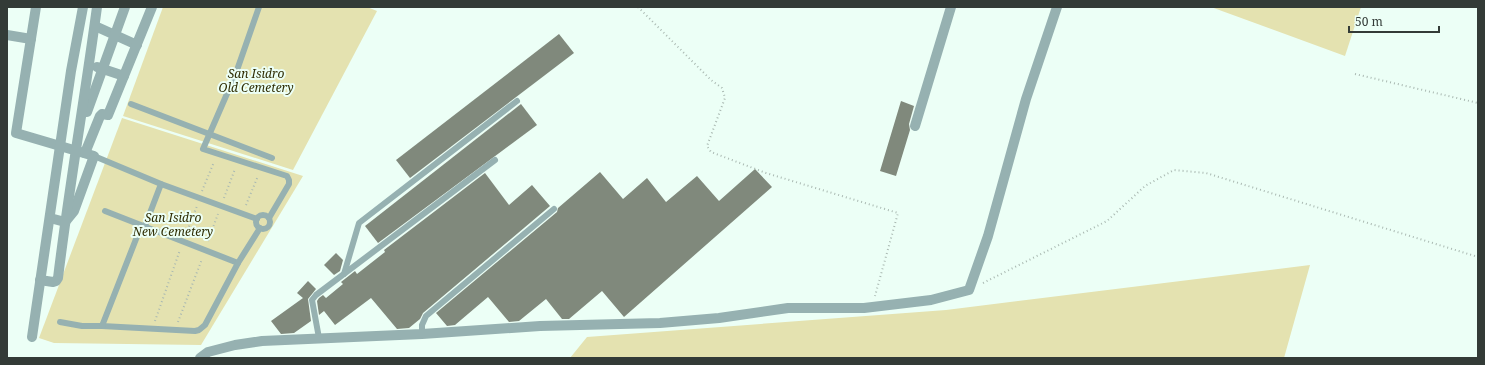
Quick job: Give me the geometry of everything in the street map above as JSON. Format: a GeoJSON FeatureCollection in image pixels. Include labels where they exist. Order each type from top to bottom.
{"type":"FeatureCollection","features":[{"type":"Feature","properties":{"kind":"street"},"geometry":{"type":"LineString","coordinates":[[36,7],[16,133],[85,153]]}},
{"type":"Feature","properties":{"kind":"street"},"geometry":{"type":"LineString","coordinates":[[32,338],[71,71],[83,7],[97,8],[89,70],[78,133],[85,153],[74,211],[65,222]]}},
{"type":"Feature","properties":{"kind":"street"},"geometry":{"type":"LineString","coordinates":[[78,133],[125,7]]}},
{"type":"Feature","properties":{"kind":"street"},"geometry":{"type":"LineString","coordinates":[[40,280],[53,282],[58,278],[65,222],[85,153],[100,116],[102,114],[108,115],[152,7]]}},
{"type":"Feature","properties":{"kind":"street"},"geometry":{"type":"LineString","coordinates":[[915,126],[951,7]]}},
{"type":"Feature","properties":{"kind":"street"},"geometry":{"type":"LineString","coordinates":[[200,358],[208,352],[235,345],[262,342],[422,334],[540,326],[660,322],[719,318],[788,308],[872,307],[931,300],[969,290],[988,236],[1026,99],[1057,7]]}},
{"type":"Feature","properties":{"kind":"street"},"geometry":{"type":"LineString","coordinates":[[95,26],[137,45]]}},
{"type":"Feature","properties":{"kind":"street"},"geometry":{"type":"LineString","coordinates":[[7,35],[31,39]]}},
{"type":"Feature","properties":{"kind":"street"},"geometry":{"type":"LineString","coordinates":[[71,71],[103,69],[124,76]]}},
{"type":"Feature","properties":{"kind":"street"},"geometry":{"type":"LineString","coordinates":[[50,218],[65,222]]}},
{"type":"Feature","properties":{"kind":"lane"},"geometry":{"type":"LineString","coordinates":[[259,7],[236,73],[203,149],[288,176],[290,180],[289,184],[269,218],[270,225],[267,228],[260,228]]}},
{"type":"Feature","properties":{"kind":"lane"},"geometry":{"type":"LineString","coordinates":[[344,274],[359,223],[517,102]]}},
{"type":"Feature","properties":{"kind":"lane"},"geometry":{"type":"LineString","coordinates":[[131,104],[272,158]]}},
{"type":"Feature","properties":{"kind":"lane"},"geometry":{"type":"LineString","coordinates":[[85,153],[161,184],[257,219]]}},
{"type":"Feature","properties":{"kind":"lane"},"geometry":{"type":"LineString","coordinates":[[319,338],[312,300],[316,294],[495,160]]}},
{"type":"Feature","properties":{"kind":"lane"},"geometry":{"type":"LineString","coordinates":[[102,326],[138,234],[146,226],[161,184]]}},
{"type":"Feature","properties":{"kind":"lane"},"geometry":{"type":"LineString","coordinates":[[422,334],[422,325],[426,316],[554,209]]}},
{"type":"Feature","properties":{"kind":"lane"},"geometry":{"type":"LineString","coordinates":[[105,211],[238,262]]}},
{"type":"Feature","properties":{"kind":"lane"},"geometry":{"type":"LineString","coordinates":[[257,219],[262,215],[269,218]]}},
{"type":"Feature","properties":{"kind":"lane"},"geometry":{"type":"LineString","coordinates":[[257,219],[256,223],[260,228]]}},
{"type":"Feature","properties":{"kind":"lane"},"geometry":{"type":"LineString","coordinates":[[60,322],[82,326],[200,330],[205,325],[238,262],[260,228]]}},
{"type":"Feature","properties":{"kind":"path"},"geometry":{"type":"LineString","coordinates":[[638,7],[711,80],[722,88],[725,98],[707,146],[711,152],[766,173],[898,214],[872,307]]}},
{"type":"Feature","properties":{"kind":"path"},"geometry":{"type":"LineString","coordinates":[[1355,74],[1478,103]]}},
{"type":"Feature","properties":{"kind":"path"},"geometry":{"type":"LineString","coordinates":[[152,328],[218,153]]}},
{"type":"Feature","properties":{"kind":"path"},"geometry":{"type":"LineString","coordinates":[[175,329],[239,160]]}},
{"type":"Feature","properties":{"kind":"path"},"geometry":{"type":"LineString","coordinates":[[242,214],[261,168]]}},
{"type":"Feature","properties":{"kind":"path"},"geometry":{"type":"LineString","coordinates":[[969,290],[1108,221],[1145,186],[1174,170],[1206,173],[1478,257]]}},
{"type":"Feature","properties":{"kind":"green space","name":"San Isidro Old Cemetery"},"geometry":{"type":"Polygon","coordinates":[[[163,7],[367,7],[377,11],[293,170],[123,116],[163,7]]]}},
{"type":"Feature","properties":{"kind":"green space"},"geometry":{"type":"Polygon","coordinates":[[[1211,7],[1361,7],[1345,56],[1211,7]]]}},
{"type":"Feature","properties":{"kind":"green space","name":"San Isidro New Cemetery"},"geometry":{"type":"Polygon","coordinates":[[[122,118],[303,176],[201,345],[54,343],[39,338],[122,118]]]}},
{"type":"Feature","properties":{"kind":"green space"},"geometry":{"type":"Polygon","coordinates":[[[1310,265],[1284,358],[570,358],[587,337],[946,310],[1310,265]]]}},
{"type":"Feature","properties":{"kind":"building"},"geometry":{"type":"Polygon","coordinates":[[[559,34],[574,53],[410,178],[396,160],[559,34]]]}},
{"type":"Feature","properties":{"kind":"building"},"geometry":{"type":"Polygon","coordinates":[[[901,101],[914,106],[909,124],[910,130],[896,176],[880,171],[901,101]]]}},
{"type":"Feature","properties":{"kind":"building"},"geometry":{"type":"Polygon","coordinates":[[[521,104],[537,125],[378,243],[365,226],[521,104]]]}},
{"type":"Feature","properties":{"kind":"building"},"geometry":{"type":"Polygon","coordinates":[[[755,169],[772,187],[624,317],[602,291],[569,319],[562,319],[546,299],[519,321],[509,322],[488,297],[455,325],[447,326],[436,313],[557,212],[558,208],[600,172],[623,199],[647,178],[666,202],[697,176],[719,201],[755,169]]]}},
{"type":"Feature","properties":{"kind":"building"},"geometry":{"type":"Polygon","coordinates":[[[485,173],[509,205],[532,185],[550,206],[423,313],[420,319],[409,328],[397,329],[371,298],[335,325],[324,311],[319,315],[317,301],[319,298],[323,295],[326,298],[343,284],[341,282],[355,271],[357,274],[385,252],[384,250],[485,173]]]}},
{"type":"Feature","properties":{"kind":"building"},"geometry":{"type":"Polygon","coordinates":[[[336,253],[343,260],[340,271],[334,275],[324,265],[336,253]]]}},
{"type":"Feature","properties":{"kind":"building"},"geometry":{"type":"Polygon","coordinates":[[[308,281],[316,289],[308,299],[311,321],[294,333],[281,334],[271,321],[303,298],[297,293],[308,281]]]}}]}
